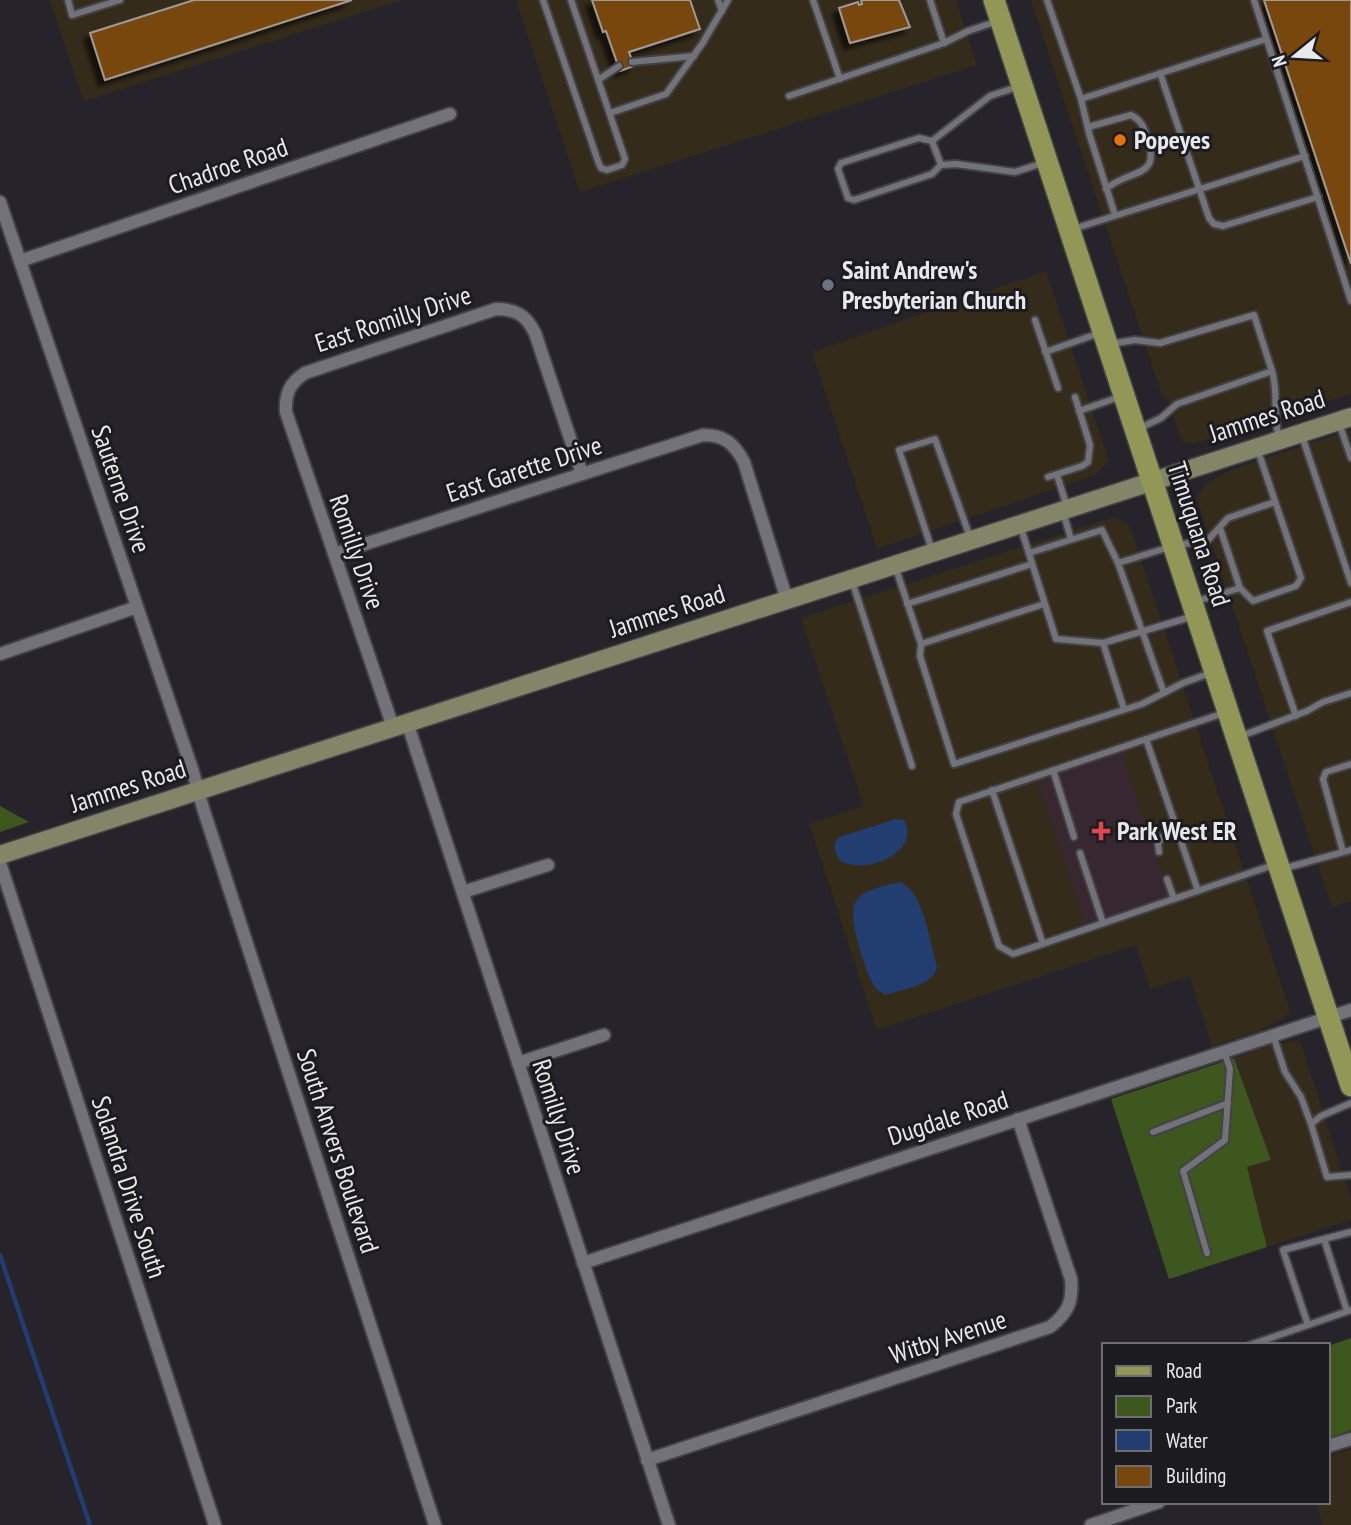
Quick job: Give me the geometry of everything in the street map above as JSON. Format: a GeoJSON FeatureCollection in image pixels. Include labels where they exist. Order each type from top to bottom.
{"type":"FeatureCollection","features":[{"type":"Feature","properties":{"kind":"main road","name":"Timuquana Road"},"geometry":{"type":"LineString","coordinates":[[997,10],[1351,1086]]}},
{"type":"Feature","properties":{"kind":"street","name":"Chadroe Road"},"geometry":{"type":"LineString","coordinates":[[20,261],[450,114]]}},
{"type":"Feature","properties":{"kind":"street","name":"Sauterne Drive"},"geometry":{"type":"LineString","coordinates":[[0,201],[198,790]]}},
{"type":"Feature","properties":{"kind":"street","name":"East Romilly Drive"},"geometry":{"type":"LineString","coordinates":[[288,390],[294,381],[305,373],[496,309],[511,309],[520,313],[535,333],[582,474]]}},
{"type":"Feature","properties":{"kind":"street","name":"Romilly Drive"},"geometry":{"type":"LineString","coordinates":[[288,390],[286,412],[334,554],[463,892],[669,1525]]}},
{"type":"Feature","properties":{"kind":"street","name":"Jammes Road"},"geometry":{"type":"LineString","coordinates":[[0,855],[1345,419]]}},
{"type":"Feature","properties":{"kind":"street","name":"East Garette Drive"},"geometry":{"type":"LineString","coordinates":[[334,554],[703,435],[718,435],[729,440],[738,449],[744,462],[787,600]]}},
{"type":"Feature","properties":{"kind":"street"},"geometry":{"type":"LineString","coordinates":[[0,654],[137,607]]}},
{"type":"Feature","properties":{"kind":"street","name":"South Anvers Boulevard"},"geometry":{"type":"LineString","coordinates":[[198,790],[435,1525]]}},
{"type":"Feature","properties":{"kind":"street","name":"Solandra Drive South"},"geometry":{"type":"LineString","coordinates":[[0,863],[215,1525]]}},
{"type":"Feature","properties":{"kind":"street"},"geometry":{"type":"LineString","coordinates":[[463,892],[548,866]]}},
{"type":"Feature","properties":{"kind":"street","name":"Dugdale Road"},"geometry":{"type":"LineString","coordinates":[[583,1263],[1351,1010]]}},
{"type":"Feature","properties":{"kind":"street"},"geometry":{"type":"LineString","coordinates":[[518,1063],[604,1035]]}},
{"type":"Feature","properties":{"kind":"street","name":"Witby Avenue"},"geometry":{"type":"LineString","coordinates":[[647,1460],[1050,1327],[1063,1317],[1070,1305],[1071,1279],[1018,1119]]}},
{"type":"Feature","properties":{"kind":"street"},"geometry":{"type":"LineString","coordinates":[[1330,1445],[1351,1439]]}},
{"type":"Feature","properties":{"kind":"street"},"geometry":{"type":"LineString","coordinates":[[1091,1525],[1153,1504]]}},
{"type":"Feature","properties":{"kind":"lane"},"geometry":{"type":"LineString","coordinates":[[68,0],[72,15],[120,0]]}},
{"type":"Feature","properties":{"kind":"lane"},"geometry":{"type":"LineString","coordinates":[[543,0],[599,164],[607,170],[622,165],[625,159],[571,0]]}},
{"type":"Feature","properties":{"kind":"lane"},"geometry":{"type":"LineString","coordinates":[[718,0],[722,11]]}},
{"type":"Feature","properties":{"kind":"lane"},"geometry":{"type":"LineString","coordinates":[[610,113],[666,94],[694,56],[728,0]]}},
{"type":"Feature","properties":{"kind":"lane"},"geometry":{"type":"LineString","coordinates":[[813,0],[839,79]]}},
{"type":"Feature","properties":{"kind":"lane"},"geometry":{"type":"LineString","coordinates":[[930,0],[944,43]]}},
{"type":"Feature","properties":{"kind":"lane"},"geometry":{"type":"LineString","coordinates":[[1047,0],[1081,99],[1115,215]]}},
{"type":"Feature","properties":{"kind":"lane"},"geometry":{"type":"LineString","coordinates":[[1254,0],[1351,301]]}},
{"type":"Feature","properties":{"kind":"lane"},"geometry":{"type":"LineString","coordinates":[[789,96],[944,43],[968,31],[997,10]]}},
{"type":"Feature","properties":{"kind":"lane"},"geometry":{"type":"LineString","coordinates":[[1081,99],[1266,39]]}},
{"type":"Feature","properties":{"kind":"lane"},"geometry":{"type":"LineString","coordinates":[[632,62],[694,56]]}},
{"type":"Feature","properties":{"kind":"lane"},"geometry":{"type":"LineString","coordinates":[[598,80],[619,66]]}},
{"type":"Feature","properties":{"kind":"lane"},"geometry":{"type":"LineString","coordinates":[[1160,73],[1209,218],[1214,224],[1223,226],[1318,197]]}},
{"type":"Feature","properties":{"kind":"lane"},"geometry":{"type":"LineString","coordinates":[[932,141],[990,96],[1021,85]]}},
{"type":"Feature","properties":{"kind":"lane"},"geometry":{"type":"LineString","coordinates":[[1088,127],[1131,115],[1142,124],[1150,146],[1152,155],[1146,170],[1115,180],[1106,189]]}},
{"type":"Feature","properties":{"kind":"lane"},"geometry":{"type":"LineString","coordinates":[[932,141],[919,138],[841,163],[838,169],[848,198],[854,201],[932,174],[941,165],[956,164],[1016,172],[1047,162]]}},
{"type":"Feature","properties":{"kind":"lane"},"geometry":{"type":"LineString","coordinates":[[932,141],[941,165]]}},
{"type":"Feature","properties":{"kind":"lane"},"geometry":{"type":"LineString","coordinates":[[1069,230],[1305,156]]}},
{"type":"Feature","properties":{"kind":"lane"},"geometry":{"type":"LineString","coordinates":[[1045,352],[1105,338],[1160,343],[1254,315],[1277,389],[1274,420],[1279,440]]}},
{"type":"Feature","properties":{"kind":"lane"},"geometry":{"type":"LineString","coordinates":[[1035,320],[1058,388]]}},
{"type":"Feature","properties":{"kind":"lane"},"geometry":{"type":"LineString","coordinates":[[1135,430],[1161,418],[1177,404],[1272,371]]}},
{"type":"Feature","properties":{"kind":"lane"},"geometry":{"type":"LineString","coordinates":[[1079,411],[1124,395]]}},
{"type":"Feature","properties":{"kind":"lane"},"geometry":{"type":"LineString","coordinates":[[1048,477],[1088,462],[1090,445],[1074,397]]}},
{"type":"Feature","properties":{"kind":"lane"},"geometry":{"type":"LineString","coordinates":[[1345,419],[1351,456]]}},
{"type":"Feature","properties":{"kind":"lane"},"geometry":{"type":"LineString","coordinates":[[1301,433],[1351,583]]}},
{"type":"Feature","properties":{"kind":"lane"},"geometry":{"type":"LineString","coordinates":[[933,552],[899,450],[935,439],[971,540]]}},
{"type":"Feature","properties":{"kind":"lane"},"geometry":{"type":"LineString","coordinates":[[1220,528],[1240,587],[1253,601],[1296,586],[1301,578],[1256,447]]}},
{"type":"Feature","properties":{"kind":"lane"},"geometry":{"type":"LineString","coordinates":[[1057,475],[1071,539]]}},
{"type":"Feature","properties":{"kind":"lane"},"geometry":{"type":"LineString","coordinates":[[1118,563],[1173,546],[1208,540],[1228,518],[1275,502]]}},
{"type":"Feature","properties":{"kind":"lane"},"geometry":{"type":"LineString","coordinates":[[1019,524],[1056,639],[1103,643],[1142,631],[1240,587]]}},
{"type":"Feature","properties":{"kind":"lane"},"geometry":{"type":"LineString","coordinates":[[1029,553],[1102,530],[1118,563],[1164,693]]}},
{"type":"Feature","properties":{"kind":"lane"},"geometry":{"type":"LineString","coordinates":[[907,604],[1032,564]]}},
{"type":"Feature","properties":{"kind":"lane"},"geometry":{"type":"LineString","coordinates":[[895,565],[921,644],[920,656],[954,764],[1125,709],[1214,671]]}},
{"type":"Feature","properties":{"kind":"lane"},"geometry":{"type":"LineString","coordinates":[[852,579],[912,766]]}},
{"type":"Feature","properties":{"kind":"lane"},"geometry":{"type":"LineString","coordinates":[[1296,716],[1267,631],[1351,602]]}},
{"type":"Feature","properties":{"kind":"lane"},"geometry":{"type":"LineString","coordinates":[[921,644],[1044,604]]}},
{"type":"Feature","properties":{"kind":"lane"},"geometry":{"type":"LineString","coordinates":[[1103,643],[1125,709]]}},
{"type":"Feature","properties":{"kind":"lane"},"geometry":{"type":"LineString","coordinates":[[1236,737],[1351,693]]}},
{"type":"Feature","properties":{"kind":"lane"},"geometry":{"type":"LineString","coordinates":[[1228,712],[960,802],[956,814],[999,946],[1013,954],[1279,866],[1347,851],[1322,779],[1326,772],[1351,764]]}},
{"type":"Feature","properties":{"kind":"lane"},"geometry":{"type":"LineString","coordinates":[[1146,739],[1198,891]]}},
{"type":"Feature","properties":{"kind":"lane"},"geometry":{"type":"LineString","coordinates":[[1053,770],[1074,837]]}},
{"type":"Feature","properties":{"kind":"lane"},"geometry":{"type":"LineString","coordinates":[[992,790],[1043,944]]}},
{"type":"Feature","properties":{"kind":"lane"},"geometry":{"type":"LineString","coordinates":[[1158,852],[1158,844],[1174,821]]}},
{"type":"Feature","properties":{"kind":"lane"},"geometry":{"type":"LineString","coordinates":[[1080,853],[1103,923]]}},
{"type":"Feature","properties":{"kind":"lane"},"geometry":{"type":"LineString","coordinates":[[1167,879],[1174,899]]}},
{"type":"Feature","properties":{"kind":"lane"},"geometry":{"type":"LineString","coordinates":[[1273,1035],[1285,1072],[1301,1097],[1327,1177],[1351,1175]]}},
{"type":"Feature","properties":{"kind":"lane"},"geometry":{"type":"LineString","coordinates":[[1207,1253],[1182,1171],[1225,1140],[1230,1069],[1224,1051]]}},
{"type":"Feature","properties":{"kind":"lane"},"geometry":{"type":"LineString","coordinates":[[1153,1132],[1228,1102]]}},
{"type":"Feature","properties":{"kind":"lane"},"geometry":{"type":"LineString","coordinates":[[1311,1124],[1321,1116],[1351,1103]]}},
{"type":"Feature","properties":{"kind":"lane"},"geometry":{"type":"LineString","coordinates":[[1308,1325],[1283,1250],[1351,1232]]}},
{"type":"Feature","properties":{"kind":"lane"},"geometry":{"type":"LineString","coordinates":[[1256,1343],[1349,1311],[1324,1239]]}},
{"type":"Feature","properties":{"kind":"shaded area"},"geometry":{"type":"Polygon","coordinates":[[[50,0],[402,0],[84,101],[50,0]]]}},
{"type":"Feature","properties":{"kind":"shaded area"},"geometry":{"type":"Polygon","coordinates":[[[516,0],[956,0],[977,65],[580,192],[516,0]]]}},
{"type":"Feature","properties":{"kind":"shaded area"},"geometry":{"type":"Polygon","coordinates":[[[1031,0],[1351,0],[1351,394],[1193,444],[1182,442],[1168,400],[1162,396],[1031,0]]]}},
{"type":"Feature","properties":{"kind":"shaded area"},"geometry":{"type":"Polygon","coordinates":[[[1046,271],[1109,461],[1095,475],[877,549],[812,352],[1046,271]]]}},
{"type":"Feature","properties":{"kind":"shaded area"},"geometry":{"type":"Polygon","coordinates":[[[1351,430],[1351,901],[1332,907],[1196,497],[1206,484],[1233,469],[1351,430]]]}},
{"type":"Feature","properties":{"kind":"shaded area"},"geometry":{"type":"Polygon","coordinates":[[[1108,519],[1118,519],[1130,526],[1290,1011],[1285,1017],[1259,1031],[1212,1046],[1190,976],[1150,989],[1136,945],[877,1030],[809,824],[864,806],[801,618],[1108,519]]]}},
{"type":"Feature","properties":{"kind":"shaded area","name":"Park West ER"},"geometry":{"type":"Polygon","coordinates":[[[1120,747],[1171,900],[1086,927],[1036,776],[1120,747]]]}},
{"type":"Feature","properties":{"kind":"shaded area"},"geometry":{"type":"Polygon","coordinates":[[[1297,1041],[1301,1044],[1351,1199],[1351,1220],[1267,1247],[1247,1167],[1271,1160],[1234,1058],[1274,1044],[1297,1041]]]}},
{"type":"Feature","properties":{"kind":"shaded area"},"geometry":{"type":"Polygon","coordinates":[[[1351,1449],[1351,1525],[1323,1525],[1317,1504],[1330,1504],[1330,1456],[1351,1449]]]}},
{"type":"Feature","properties":{"kind":"green space"},"geometry":{"type":"Polygon","coordinates":[[[0,806],[29,822],[0,832],[0,806]]]}},
{"type":"Feature","properties":{"kind":"green space"},"geometry":{"type":"Polygon","coordinates":[[[1234,1058],[1271,1160],[1247,1167],[1267,1247],[1169,1279],[1111,1099],[1234,1058]]]}},
{"type":"Feature","properties":{"kind":"green space"},"geometry":{"type":"Polygon","coordinates":[[[1351,1338],[1351,1430],[1330,1437],[1330,1345],[1351,1338]]]}},
{"type":"Feature","properties":{"kind":"water"},"geometry":{"type":"Polygon","coordinates":[[[896,819],[904,820],[907,831],[905,842],[898,851],[876,863],[863,865],[839,860],[835,845],[839,837],[896,819]]]}},
{"type":"Feature","properties":{"kind":"water"},"geometry":{"type":"Polygon","coordinates":[[[900,882],[908,887],[920,907],[937,967],[934,974],[923,983],[885,995],[876,989],[866,967],[855,929],[854,907],[856,901],[865,893],[900,882]]]}},
{"type":"Feature","properties":{"kind":"building"},"geometry":{"type":"Polygon","coordinates":[[[194,0],[352,0],[105,80],[90,33],[194,0]]]}},
{"type":"Feature","properties":{"kind":"building"},"geometry":{"type":"Polygon","coordinates":[[[592,0],[690,0],[700,29],[629,52],[634,66],[620,71],[592,0]]]}},
{"type":"Feature","properties":{"kind":"building"},"geometry":{"type":"Polygon","coordinates":[[[861,0],[899,0],[910,27],[850,43],[839,8],[858,2],[859,5],[862,4],[861,0]]]}},
{"type":"Feature","properties":{"kind":"building"},"geometry":{"type":"Polygon","coordinates":[[[1264,0],[1351,0],[1351,264],[1264,0]]]}},
{"type":"Feature","properties":{"kind":"waterway"},"geometry":{"type":"LineString","coordinates":[[0,1255],[90,1525]]}},
{"type":"Feature","properties":{"kind":"place","name":"Popeyes"},"geometry":{"type":"Point","coordinates":[1120,140]}},
{"type":"Feature","properties":{"kind":"place","name":"Saint Andrew's Presbyterian Church"},"geometry":{"type":"Point","coordinates":[828,285]}},
{"type":"Feature","properties":{"kind":"place","name":"Park West ER"},"geometry":{"type":"Point","coordinates":[1101,831]}}]}
